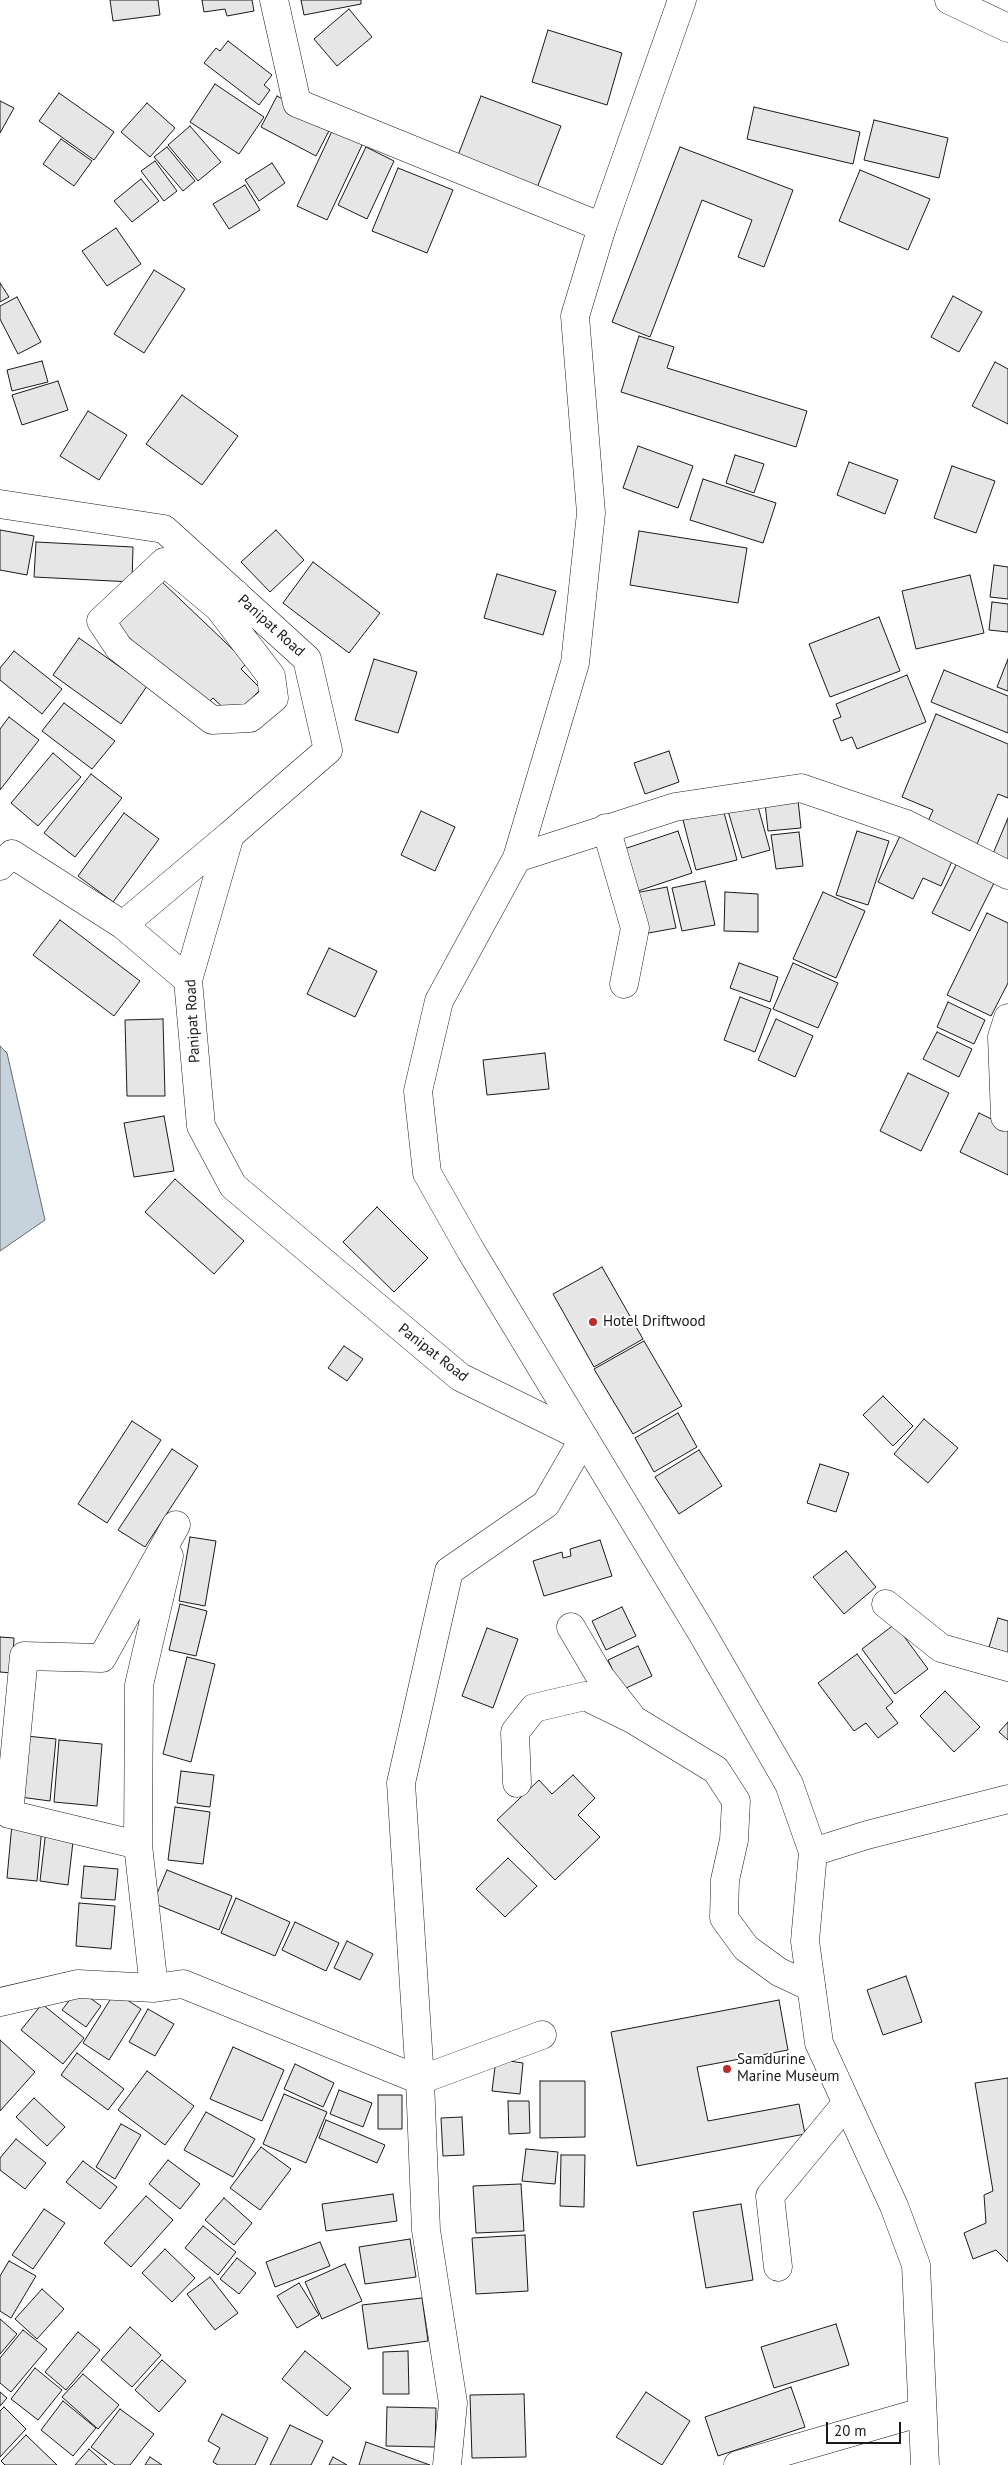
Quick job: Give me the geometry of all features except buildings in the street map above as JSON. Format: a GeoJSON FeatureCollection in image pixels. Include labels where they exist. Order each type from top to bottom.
{"type":"FeatureCollection","features":[{"type":"Feature","properties":{"kind":"main road"},"geometry":{"type":"LineString","coordinates":[[274,0],[297,103],[602,227]]}},
{"type":"Feature","properties":{"kind":"main road"},"geometry":{"type":"LineString","coordinates":[[682,0],[602,227],[575,316],[591,513],[575,663],[517,858],[439,1001],[418,1091],[427,1173],[471,1252],[702,1633],[789,1784],[813,1852],[805,1941],[819,2043],[894,2206],[916,2265],[925,2465]]}},
{"type":"Feature","properties":{"kind":"main road"},"geometry":{"type":"LineString","coordinates":[[949,0],[1008,28]]}},
{"type":"Feature","properties":{"kind":"main road","name":"Panipat Road"},"geometry":{"type":"LineString","coordinates":[[0,504],[164,529],[228,601],[308,659],[328,750],[230,834],[188,980],[201,1126],[233,1186],[460,1378],[584,1438]]}},
{"type":"Feature","properties":{"kind":"main road"},"geometry":{"type":"LineString","coordinates":[[164,562],[228,601],[271,676],[274,698],[250,718],[212,720],[119,648],[101,621],[164,562]]}},
{"type":"Feature","properties":{"kind":"main road"},"geometry":{"type":"LineString","coordinates":[[517,858],[675,807],[801,788],[906,824],[1008,875]]}},
{"type":"Feature","properties":{"kind":"main road"},"geometry":{"type":"LineString","coordinates":[[606,828],[635,928],[624,984]]}},
{"type":"Feature","properties":{"kind":"main road"},"geometry":{"type":"LineString","coordinates":[[123,925],[230,834]]}},
{"type":"Feature","properties":{"kind":"main road"},"geometry":{"type":"LineString","coordinates":[[4,855],[123,925],[188,980]]}},
{"type":"Feature","properties":{"kind":"main road"},"geometry":{"type":"LineString","coordinates":[[1004,1117],[1002,1037],[1008,1018]]}},
{"type":"Feature","properties":{"kind":"main road"},"geometry":{"type":"LineString","coordinates":[[448,2465],[453,2403],[426,2230],[420,2080],[401,1783],[449,1571],[546,1504],[584,1438]]}},
{"type":"Feature","properties":{"kind":"main road"},"geometry":{"type":"LineString","coordinates":[[138,1844],[9,1814],[24,1656],[102,1658],[176,1525],[139,1685],[138,1844],[154,1988]]}},
{"type":"Feature","properties":{"kind":"main road"},"geometry":{"type":"LineString","coordinates":[[886,1604],[941,1648],[1008,1668]]}},
{"type":"Feature","properties":{"kind":"main road"},"geometry":{"type":"LineString","coordinates":[[571,1627],[601,1678],[634,1720]]}},
{"type":"Feature","properties":{"kind":"main road"},"geometry":{"type":"LineString","coordinates":[[517,1783],[515,1732],[534,1708],[585,1696],[634,1720],[716,1770],[736,1801],[734,1840],[725,1880],[724,1918],[746,1948],[779,1972],[811,1988]]}},
{"type":"Feature","properties":{"kind":"main road"},"geometry":{"type":"LineString","coordinates":[[813,1852],[866,1835],[1008,1800]]}},
{"type":"Feature","properties":{"kind":"main road"},"geometry":{"type":"LineString","coordinates":[[0,2002],[78,1984],[154,1988],[183,1984],[420,2080],[542,2035]]}},
{"type":"Feature","properties":{"kind":"main road"},"geometry":{"type":"LineString","coordinates":[[778,2267],[770,2196],[846,2104]]}},
{"type":"Feature","properties":{"kind":"main road"},"geometry":{"type":"LineString","coordinates":[[738,2465],[922,2412]]}},
{"type":"Feature","properties":{"kind":"shaded area"},"geometry":{"type":"Polygon","coordinates":[[[0,1046],[7,1053],[45,1220],[0,1251],[0,1046]]]}},
{"type":"Feature","properties":{"kind":"place","name":"Hotel Driftwood"},"geometry":{"type":"Point","coordinates":[593,1322]}},
{"type":"Feature","properties":{"kind":"place","name":"Samdurine Marine Museum"},"geometry":{"type":"Point","coordinates":[727,2069]}}]}
